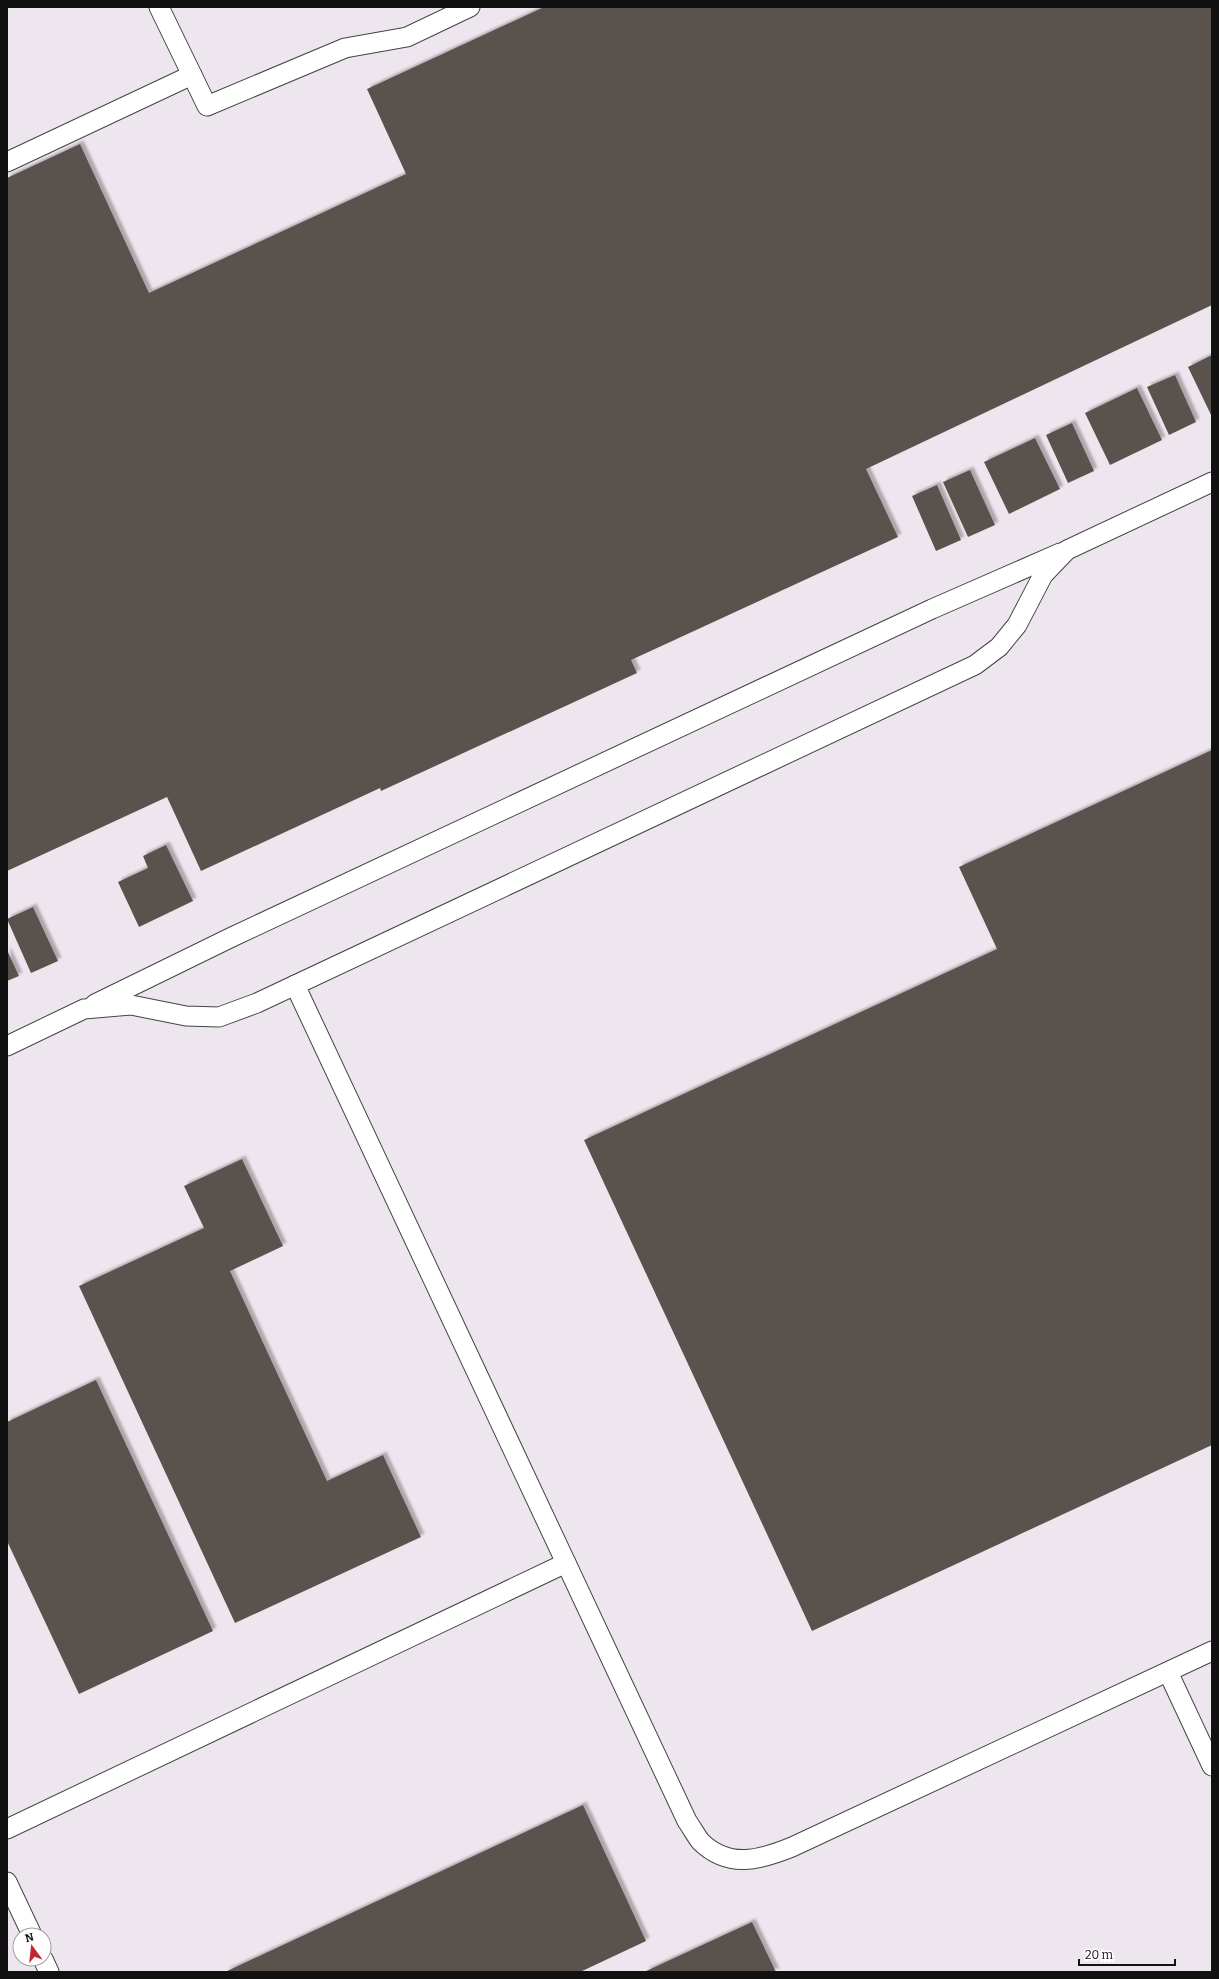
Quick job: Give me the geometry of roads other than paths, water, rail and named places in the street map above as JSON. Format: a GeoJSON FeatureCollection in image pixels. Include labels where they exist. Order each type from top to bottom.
{"type":"FeatureCollection","features":[{"type":"Feature","properties":{"kind":"lane"},"geometry":{"type":"LineString","coordinates":[[159,7],[207,106],[345,48],[407,37],[470,7]]}},
{"type":"Feature","properties":{"kind":"lane"},"geometry":{"type":"LineString","coordinates":[[7,162],[192,75]]}},
{"type":"Feature","properties":{"kind":"lane"},"geometry":{"type":"LineString","coordinates":[[7,1046],[232,937],[903,622],[1067,550],[1212,482]]}},
{"type":"Feature","properties":{"kind":"lane"},"geometry":{"type":"LineString","coordinates":[[84,1010],[131,1005],[186,1016],[219,1017],[257,1003],[975,665],[999,647],[1017,625],[1043,575],[1067,550]]}},
{"type":"Feature","properties":{"kind":"lane"},"geometry":{"type":"LineString","coordinates":[[295,985],[687,1821],[701,1841],[717,1854],[739,1860],[768,1857],[1212,1651]]}},
{"type":"Feature","properties":{"kind":"lane"},"geometry":{"type":"LineString","coordinates":[[7,1829],[566,1563]]}},
{"type":"Feature","properties":{"kind":"lane"},"geometry":{"type":"LineString","coordinates":[[1168,1672],[1212,1766]]}},
{"type":"Feature","properties":{"kind":"lane"},"geometry":{"type":"LineString","coordinates":[[7,1882],[28,1927]]}}]}
